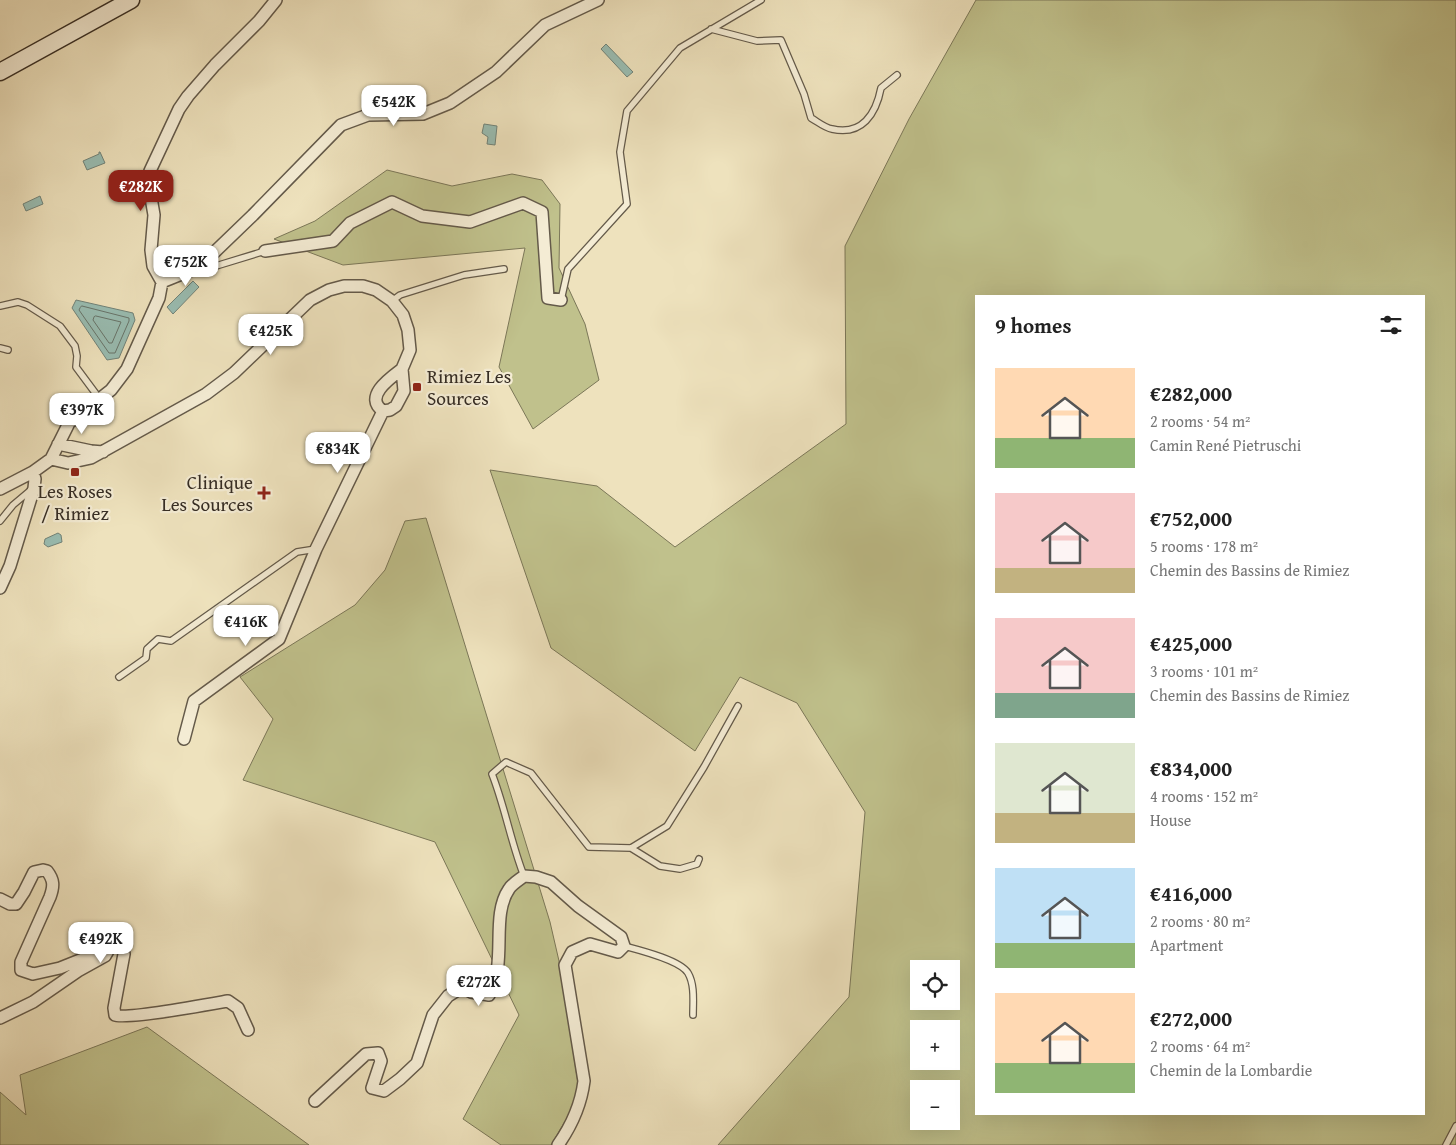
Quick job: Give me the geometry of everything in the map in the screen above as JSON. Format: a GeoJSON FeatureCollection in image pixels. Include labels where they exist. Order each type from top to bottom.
{"type":"FeatureCollection","features":[{"type":"Feature","properties":{"kind":"street"},"geometry":{"type":"LineString","coordinates":[[0,72],[131,0]]}},
{"type":"Feature","properties":{"kind":"street"},"geometry":{"type":"LineString","coordinates":[[0,489],[33,472],[51,459],[70,423],[111,390],[127,369],[159,298],[162,282],[153,266],[151,250],[154,215],[149,186],[150,172],[179,109],[188,96],[215,65],[259,21],[276,0]]}},
{"type":"Feature","properties":{"kind":"street"},"geometry":{"type":"LineString","coordinates":[[162,282],[199,267],[254,215],[341,125],[368,115],[423,114],[450,103],[496,72],[545,25],[598,0]]}},
{"type":"Feature","properties":{"kind":"street"},"geometry":{"type":"LineString","coordinates":[[265,250],[333,241],[350,223],[392,202],[422,216],[470,222],[523,204],[542,212],[548,298],[561,300]]}},
{"type":"Feature","properties":{"kind":"street"},"geometry":{"type":"LineString","coordinates":[[51,459],[73,462],[91,458],[206,394],[234,373],[310,300],[329,290],[344,286],[363,286],[376,290],[392,301],[403,315],[408,330],[410,350],[402,369],[382,386],[375,398],[376,404],[383,411]]}},
{"type":"Feature","properties":{"kind":"street"},"geometry":{"type":"LineString","coordinates":[[184,739],[194,701],[280,639],[316,548],[383,411],[396,406],[404,391],[402,369]]}},
{"type":"Feature","properties":{"kind":"street"},"geometry":{"type":"LineString","coordinates":[[58,444],[103,452]]}},
{"type":"Feature","properties":{"kind":"street"},"geometry":{"type":"LineString","coordinates":[[0,588],[10,566],[34,488],[33,472]]}},
{"type":"Feature","properties":{"kind":"street"},"geometry":{"type":"LineString","coordinates":[[0,899],[10,904],[16,904],[34,872],[47,871],[53,879],[50,898],[21,962],[21,970],[33,974],[60,968],[90,956],[109,938],[116,937],[121,940],[124,954],[114,1008],[115,1015],[119,1017],[228,1001],[238,1008],[248,1030]]}},
{"type":"Feature","properties":{"kind":"street"},"geometry":{"type":"LineString","coordinates":[[315,1101],[366,1054],[378,1053],[381,1060],[372,1088],[384,1091],[417,1063],[433,1014],[448,996],[462,987],[471,992],[490,994],[496,983],[502,906],[510,888],[524,876],[536,878],[551,882],[578,906],[622,937],[624,946],[618,952],[590,944],[572,952],[565,964],[584,1080],[582,1097],[570,1128],[558,1145]]}},
{"type":"Feature","properties":{"kind":"street"},"geometry":{"type":"LineString","coordinates":[[0,1018],[33,1002],[78,971],[105,956],[116,937]]}},
{"type":"Feature","properties":{"kind":"lane"},"geometry":{"type":"LineString","coordinates":[[561,300],[568,269],[627,204],[620,152],[627,111],[680,48],[761,0]]}},
{"type":"Feature","properties":{"kind":"lane"},"geometry":{"type":"LineString","coordinates":[[711,30],[757,41],[781,40],[812,118],[830,129],[848,131],[867,121],[878,104],[881,88],[897,75]]}},
{"type":"Feature","properties":{"kind":"lane"},"geometry":{"type":"LineString","coordinates":[[199,267],[216,266],[265,250]]}},
{"type":"Feature","properties":{"kind":"lane"},"geometry":{"type":"LineString","coordinates":[[392,301],[400,295],[464,275],[504,269]]}},
{"type":"Feature","properties":{"kind":"lane"},"geometry":{"type":"LineString","coordinates":[[0,306],[18,302],[27,305],[60,326],[75,346],[77,356],[76,367],[99,398]]}},
{"type":"Feature","properties":{"kind":"lane"},"geometry":{"type":"LineString","coordinates":[[0,348],[8,350]]}},
{"type":"Feature","properties":{"kind":"lane"},"geometry":{"type":"LineString","coordinates":[[0,521],[13,505],[34,488]]}},
{"type":"Feature","properties":{"kind":"lane"},"geometry":{"type":"LineString","coordinates":[[119,677],[146,658],[147,649],[158,639],[171,641],[297,552],[316,548]]}},
{"type":"Feature","properties":{"kind":"lane"},"geometry":{"type":"LineString","coordinates":[[631,848],[667,826],[704,767],[738,706]]}},
{"type":"Feature","properties":{"kind":"lane"},"geometry":{"type":"LineString","coordinates":[[524,876],[515,854],[502,801],[492,774],[506,762],[531,772],[589,847],[631,848],[660,866],[680,869],[696,864],[699,859]]}},
{"type":"Feature","properties":{"kind":"lane"},"geometry":{"type":"LineString","coordinates":[[624,946],[671,961],[688,972],[692,987],[693,1015]]}},
{"type":"Feature","properties":{"kind":"lane"},"geometry":{"type":"LineString","coordinates":[[1446,1145],[1456,1126]]}},
{"type":"Feature","properties":{"kind":"green space"},"geometry":{"type":"Polygon","coordinates":[[[976,0],[1456,0],[1456,1145],[718,1145],[849,997],[865,812],[797,703],[740,677],[695,751],[551,648],[490,470],[597,486],[675,547],[846,424],[845,246],[909,119],[976,0]]]}},
{"type":"Feature","properties":{"kind":"green space"},"geometry":{"type":"Polygon","coordinates":[[[387,170],[452,186],[512,174],[542,180],[560,204],[559,268],[585,324],[599,380],[533,429],[499,367],[525,248],[343,265],[274,239],[315,221],[387,170]]]}},
{"type":"Feature","properties":{"kind":"green space"},"geometry":{"type":"Polygon","coordinates":[[[426,518],[550,922],[559,961],[580,1096],[551,1145],[501,1145],[463,1119],[519,1015],[435,842],[243,780],[273,719],[240,677],[355,605],[385,570],[405,521],[426,518]]]}},
{"type":"Feature","properties":{"kind":"green space"},"geometry":{"type":"Polygon","coordinates":[[[147,1027],[309,1145],[0,1145],[0,1092],[26,1115],[20,1075],[147,1027]]]}},
{"type":"Feature","properties":{"kind":"water"},"geometry":{"type":"Polygon","coordinates":[[[606,44],[633,72],[627,77],[601,49],[606,44]]]}},
{"type":"Feature","properties":{"kind":"water"},"geometry":{"type":"Polygon","coordinates":[[[484,124],[497,126],[495,145],[487,144],[488,137],[482,133],[484,124]]]}},
{"type":"Feature","properties":{"kind":"water"},"geometry":{"type":"Polygon","coordinates":[[[99,152],[105,163],[87,170],[83,161],[99,154],[99,152]]]}},
{"type":"Feature","properties":{"kind":"water"},"geometry":{"type":"Polygon","coordinates":[[[40,196],[43,204],[26,211],[23,204],[40,196]]]}},
{"type":"Feature","properties":{"kind":"water"},"geometry":{"type":"Polygon","coordinates":[[[193,281],[199,287],[173,314],[167,307],[193,281]]]}},
{"type":"Feature","properties":{"kind":"water"},"geometry":{"type":"Polygon","coordinates":[[[76,300],[133,313],[135,320],[119,358],[107,360],[72,308],[76,300]]]}},
{"type":"Feature","properties":{"kind":"water"},"geometry":{"type":"Polygon","coordinates":[[[58,533],[61,535],[62,542],[48,547],[44,544],[45,539],[58,533]]]}},
{"type":"Feature","properties":{"kind":"place","name":"Rimiez Les Sources"},"geometry":{"type":"Point","coordinates":[417,387]}},
{"type":"Feature","properties":{"kind":"place","name":"Les Roses / Rimiez"},"geometry":{"type":"Point","coordinates":[75,472]}},
{"type":"Feature","properties":{"kind":"place","name":"Clinique Les Sources"},"geometry":{"type":"Point","coordinates":[264,493]}}]}
